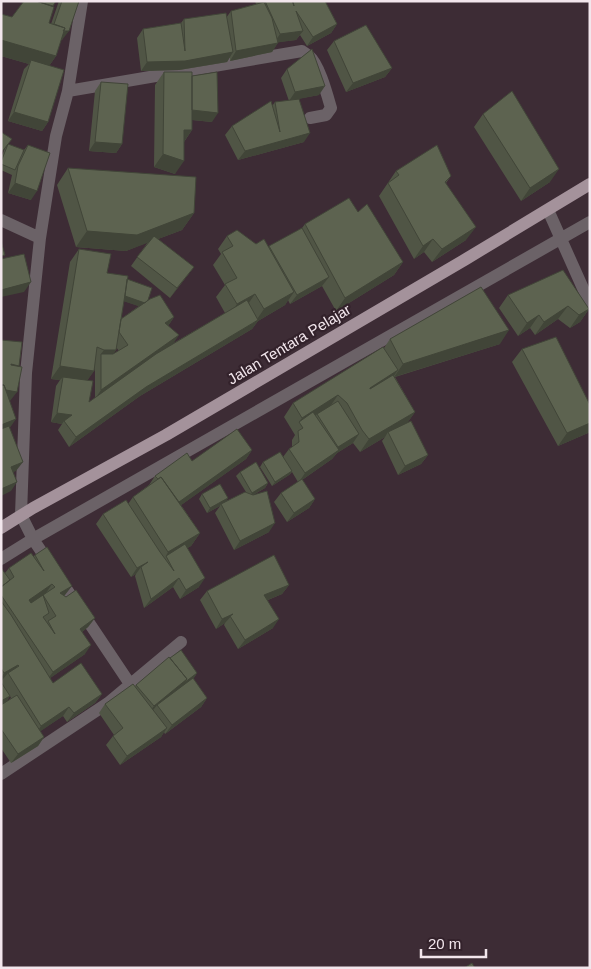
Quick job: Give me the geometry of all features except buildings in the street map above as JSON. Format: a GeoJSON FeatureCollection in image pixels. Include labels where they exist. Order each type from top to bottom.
{"type":"FeatureCollection","features":[{"type":"Feature","properties":{"kind":"main road","name":"Jalan Tentara Pelajar"},"geometry":{"type":"LineString","coordinates":[[1,528],[21,515],[166,435],[590,184]]}},
{"type":"Feature","properties":{"kind":"street"},"geometry":{"type":"LineString","coordinates":[[82,1],[68,91],[56,136],[40,238],[26,373],[21,515],[33,540],[130,684]]}},
{"type":"Feature","properties":{"kind":"street"},"geometry":{"type":"LineString","coordinates":[[68,91],[302,51],[313,60],[332,108],[326,115],[310,118]]}},
{"type":"Feature","properties":{"kind":"street"},"geometry":{"type":"LineString","coordinates":[[548,210],[590,304]]}},
{"type":"Feature","properties":{"kind":"street"},"geometry":{"type":"LineString","coordinates":[[1,220],[40,238]]}},
{"type":"Feature","properties":{"kind":"street"},"geometry":{"type":"LineString","coordinates":[[1,559],[590,222]]}},
{"type":"Feature","properties":{"kind":"street"},"geometry":{"type":"LineString","coordinates":[[1,774],[108,703],[181,642]]}},
{"type":"Feature","properties":{"kind":"street"},"geometry":{"type":"LineString","coordinates":[[32,735],[40,748]]}}]}
